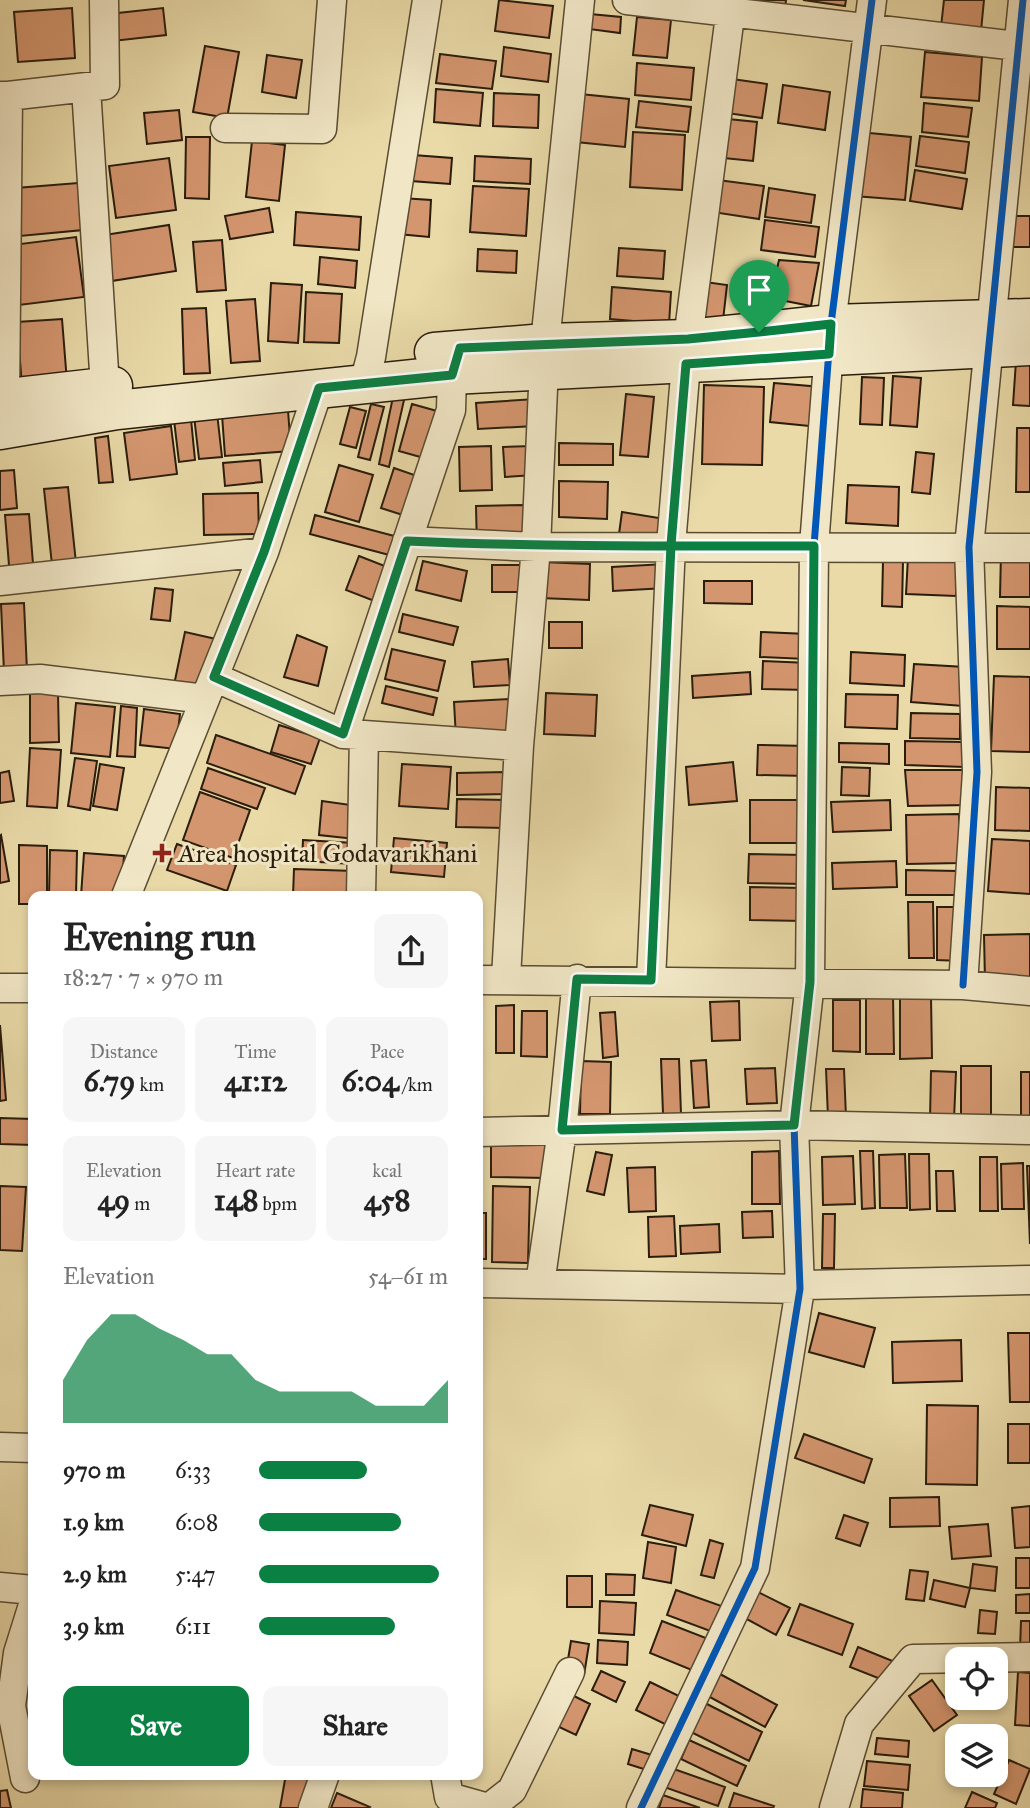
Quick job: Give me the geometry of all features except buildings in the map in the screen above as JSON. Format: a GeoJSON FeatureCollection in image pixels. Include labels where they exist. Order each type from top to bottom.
{"type":"FeatureCollection","features":[{"type":"Feature","properties":{"kind":"main road"},"geometry":{"type":"LineString","coordinates":[[988,334],[1030,318]]}},
{"type":"Feature","properties":{"kind":"main road"},"geometry":{"type":"LineString","coordinates":[[2,409],[106,387],[456,362],[687,351],[830,339],[988,334],[1030,346]]}},
{"type":"Feature","properties":{"kind":"main road"},"geometry":{"type":"LineString","coordinates":[[2,409],[117,410],[319,388],[368,370]]}},
{"type":"Feature","properties":{"kind":"street"},"geometry":{"type":"LineString","coordinates":[[2,409],[4,96],[104,85],[104,0]]}},
{"type":"Feature","properties":{"kind":"street"},"geometry":{"type":"LineString","coordinates":[[225,128],[322,129],[332,0]]}},
{"type":"Feature","properties":{"kind":"street"},"geometry":{"type":"LineString","coordinates":[[368,370],[428,0]]}},
{"type":"Feature","properties":{"kind":"street"},"geometry":{"type":"LineString","coordinates":[[506,978],[519,746],[536,547],[544,357],[580,0]]}},
{"type":"Feature","properties":{"kind":"street"},"geometry":{"type":"LineString","coordinates":[[628,0],[731,6],[869,29],[1017,46]]}},
{"type":"Feature","properties":{"kind":"street"},"geometry":{"type":"LineString","coordinates":[[641,1808],[755,1568],[800,1289],[794,1125],[810,982],[814,546],[830,339],[872,0]]}},
{"type":"Feature","properties":{"kind":"street"},"geometry":{"type":"LineString","coordinates":[[963,985],[977,772],[969,547],[1023,0]]}},
{"type":"Feature","properties":{"kind":"street"},"geometry":{"type":"LineString","coordinates":[[651,980],[671,545],[687,351],[731,6]]}},
{"type":"Feature","properties":{"kind":"street"},"geometry":{"type":"LineString","coordinates":[[86,88],[106,387]]}},
{"type":"Feature","properties":{"kind":"street"},"geometry":{"type":"LineString","coordinates":[[361,891],[353,735],[407,541],[451,410],[456,362]]}},
{"type":"Feature","properties":{"kind":"street"},"geometry":{"type":"LineString","coordinates":[[128,891],[264,552],[319,388]]}},
{"type":"Feature","properties":{"kind":"street"},"geometry":{"type":"LineString","coordinates":[[407,541],[536,547],[671,545],[1030,548]]}},
{"type":"Feature","properties":{"kind":"street"},"geometry":{"type":"LineString","coordinates":[[0,581],[264,552]]}},
{"type":"Feature","properties":{"kind":"street"},"geometry":{"type":"LineString","coordinates":[[0,681],[40,679],[210,688],[353,735],[519,746]]}},
{"type":"Feature","properties":{"kind":"street"},"geometry":{"type":"LineString","coordinates":[[540,1284],[562,1130],[577,979]]}},
{"type":"Feature","properties":{"kind":"street"},"geometry":{"type":"LineString","coordinates":[[483,980],[963,985],[1030,991]]}},
{"type":"Feature","properties":{"kind":"street"},"geometry":{"type":"LineString","coordinates":[[0,988],[28,988]]}},
{"type":"Feature","properties":{"kind":"street"},"geometry":{"type":"LineString","coordinates":[[483,1132],[794,1125],[1030,1130]]}},
{"type":"Feature","properties":{"kind":"street"},"geometry":{"type":"LineString","coordinates":[[483,1283],[800,1289],[805,1285],[1030,1280]]}},
{"type":"Feature","properties":{"kind":"street"},"geometry":{"type":"LineString","coordinates":[[0,1447],[28,1448]]}},
{"type":"Feature","properties":{"kind":"street"},"geometry":{"type":"LineString","coordinates":[[0,1587],[28,1590]]}},
{"type":"Feature","properties":{"kind":"street"},"geometry":{"type":"LineString","coordinates":[[25,1778],[11,1706],[18,1653],[28,1621]]}},
{"type":"Feature","properties":{"kind":"street"},"geometry":{"type":"LineString","coordinates":[[834,1808],[859,1724],[913,1659],[1030,1657]]}},
{"type":"Feature","properties":{"kind":"street"},"geometry":{"type":"LineString","coordinates":[[446,1780],[449,1797],[489,1808],[512,1790],[570,1672]]}},
{"type":"Feature","properties":{"kind":"street"},"geometry":{"type":"LineString","coordinates":[[313,1808],[323,1780]]}},
{"type":"Feature","properties":{"kind":"cycle path"},"geometry":{"type":"LineString","coordinates":[[641,1808],[755,1568],[800,1289],[794,1125],[810,982],[814,546],[831,324],[872,0]]}},
{"type":"Feature","properties":{"kind":"cycle path"},"geometry":{"type":"LineString","coordinates":[[963,985],[977,772],[969,547],[1023,0]]}},
{"type":"Feature","properties":{"kind":"place","name":"Area hospital Godavarikhani"},"geometry":{"type":"Point","coordinates":[162,853]}},
{"type":"Feature","properties":{"kind":"route"},"geometry":{"type":"LineString","coordinates":[[759,332],[688,339],[460,348],[452,375],[319,388],[264,552],[214,677],[343,734],[407,541],[536,547],[671,545],[814,546],[810,982],[794,1125],[562,1130],[577,979],[651,980],[671,545],[686,364],[829,354],[831,324],[759,332]]}}]}
